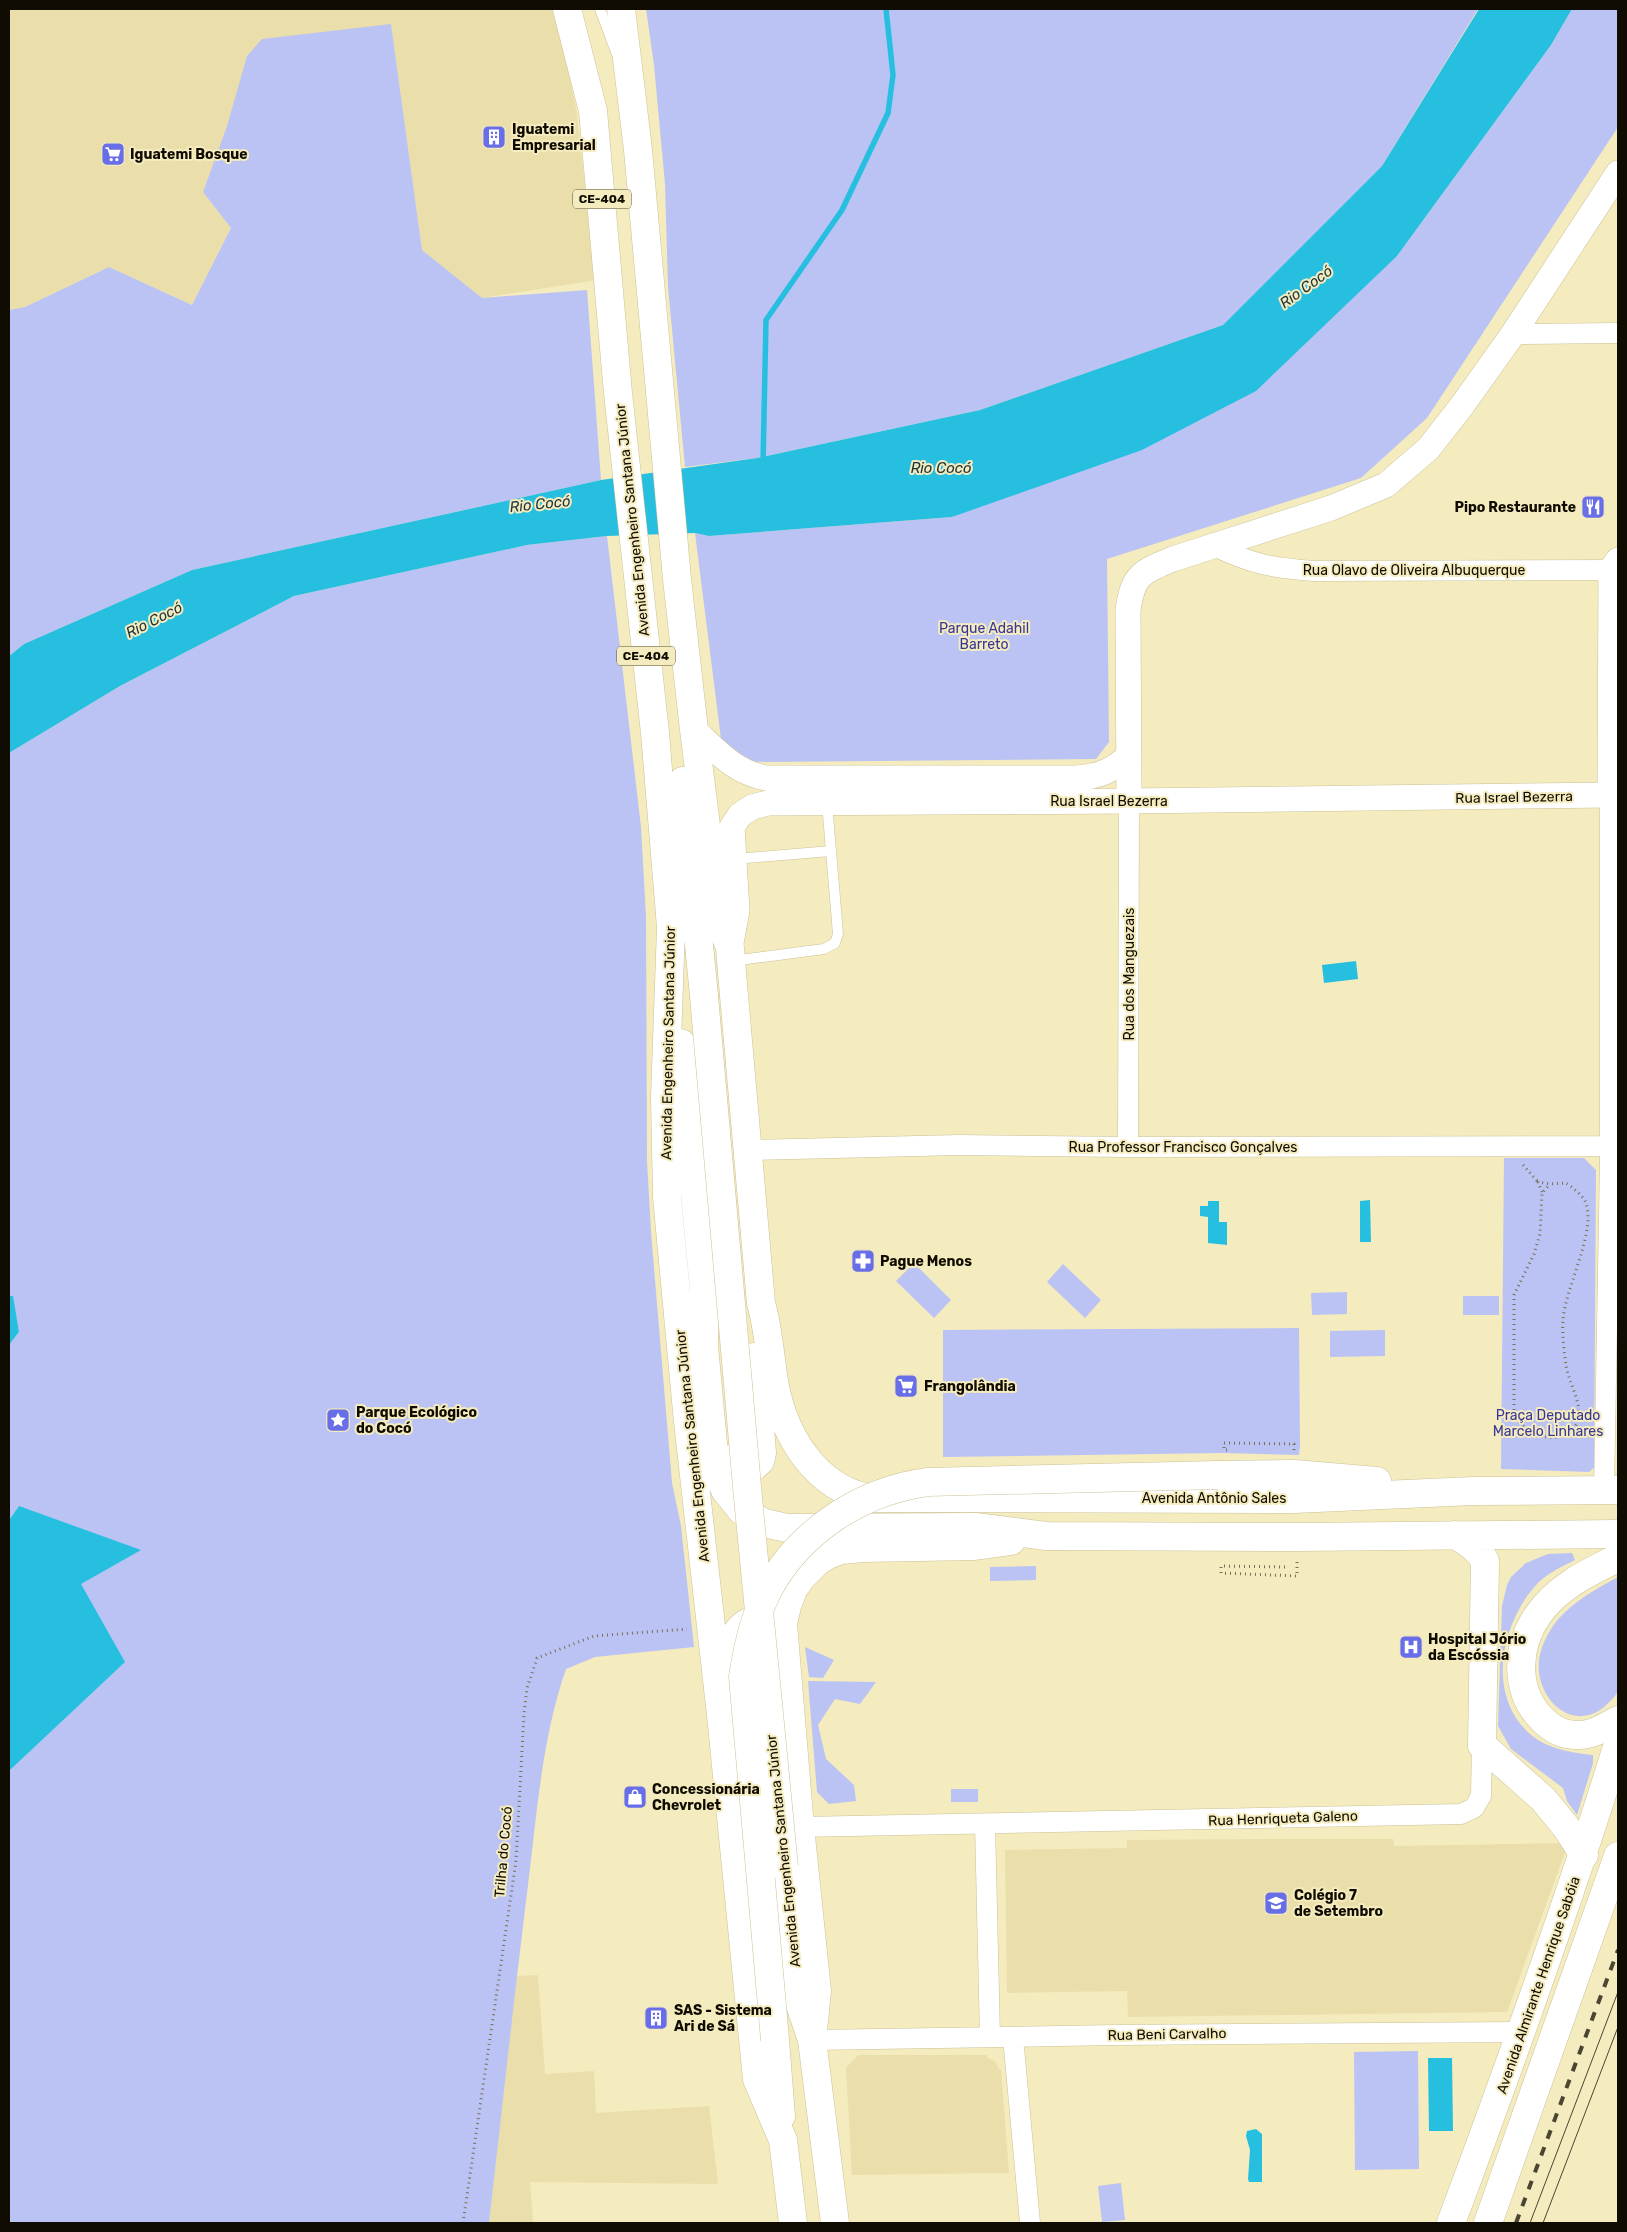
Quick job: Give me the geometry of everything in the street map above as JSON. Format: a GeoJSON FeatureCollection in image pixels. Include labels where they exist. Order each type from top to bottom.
{"type":"FeatureCollection","features":[{"type":"Feature","properties":{"kind":"main road","name":"Avenida Engenheiro Santana Júnior"},"geometry":{"type":"LineString","coordinates":[[567,9],[593,110],[618,392],[655,733],[670,927],[665,1097],[668,1197],[688,1422],[721,1715],[757,2079],[783,2140],[794,2223]]}},
{"type":"Feature","properties":{"kind":"main road","name":"Avenida Engenheiro Santana Júnior"},"geometry":{"type":"LineString","coordinates":[[621,9],[631,87],[677,579],[694,730],[721,857],[717,913],[731,955],[762,1304],[768,1329],[775,1387],[784,1419],[806,1458],[817,1471]]}},
{"type":"Feature","properties":{"kind":"main road","name":"Avenida Engenheiro Santana Júnior"},"geometry":{"type":"LineString","coordinates":[[694,730],[684,769],[683,789],[704,996],[743,1450],[796,1993],[812,2040],[836,2223]]}},
{"type":"Feature","properties":{"kind":"main road"},"geometry":{"type":"LineString","coordinates":[[670,927],[704,1290],[704,1346],[715,1465],[725,1490],[741,1510],[764,1523],[787,1528],[975,1527],[1046,1536],[1298,1537],[1618,1534]]}},
{"type":"Feature","properties":{"kind":"main road"},"geometry":{"type":"LineString","coordinates":[[704,1290],[718,1343],[725,1437],[734,1465],[740,1469],[749,1470],[760,1461],[762,1452],[751,1331],[762,1304]]}},
{"type":"Feature","properties":{"kind":"main road","name":"Avenida Antônio Sales"},"geometry":{"type":"LineString","coordinates":[[817,1471],[841,1489],[855,1496],[868,1498],[1294,1499],[1473,1492],[1611,1491]]}},
{"type":"Feature","properties":{"kind":"main road"},"geometry":{"type":"LineString","coordinates":[[783,2140],[743,1677],[752,1628],[762,1601],[789,1559],[811,1536],[838,1514],[856,1504],[904,1485],[928,1482],[1218,1475],[1322,1476],[1473,1492]]}},
{"type":"Feature","properties":{"kind":"main road","name":"Rua Henriqueta Galeno"},"geometry":{"type":"LineString","coordinates":[[1454,1535],[1480,1553],[1485,1561],[1482,1745]]}},
{"type":"Feature","properties":{"kind":"main road"},"geometry":{"type":"LineString","coordinates":[[812,2040],[817,1991],[800,1827],[784,1624],[787,1606],[794,1588],[818,1561],[841,1550],[975,1546],[1046,1536]]}},
{"type":"Feature","properties":{"kind":"main road"},"geometry":{"type":"LineString","coordinates":[[1618,1558],[1587,1573],[1556,1594],[1538,1614],[1525,1638],[1522,1681],[1529,1704],[1552,1729],[1576,1735],[1592,1734],[1618,1720]]}},
{"type":"Feature","properties":{"kind":"main road"},"geometry":{"type":"LineString","coordinates":[[721,1715],[728,1652],[740,1629],[749,1621],[768,1620],[778,1630],[785,1645]]}},
{"type":"Feature","properties":{"kind":"main road","name":"Avenida Almirante Henrique Sabóia"},"geometry":{"type":"LineString","coordinates":[[1451,2223],[1522,2032],[1584,1854],[1618,1744]]}},
{"type":"Feature","properties":{"kind":"main road"},"geometry":{"type":"LineString","coordinates":[[1482,1745],[1544,1799],[1584,1854]]}},
{"type":"Feature","properties":{"kind":"main road"},"geometry":{"type":"LineString","coordinates":[[1488,2223],[1617,1863]]}},
{"type":"Feature","properties":{"kind":"street"},"geometry":{"type":"LineString","coordinates":[[1129,801],[1128,610],[1131,588],[1147,570],[1331,508],[1386,485],[1428,448],[1462,407],[1513,334],[1618,173]]}},
{"type":"Feature","properties":{"kind":"street"},"geometry":{"type":"LineString","coordinates":[[1513,334],[1618,333]]}},
{"type":"Feature","properties":{"kind":"street","name":"Rua Olavo de Oliveira Albuquerque"},"geometry":{"type":"LineString","coordinates":[[1214,546],[1252,563],[1274,568],[1314,571],[1616,567]]}},
{"type":"Feature","properties":{"kind":"street"},"geometry":{"type":"LineString","coordinates":[[1611,1491],[1616,567]]}},
{"type":"Feature","properties":{"kind":"street","name":"Rua Israel Bezerra"},"geometry":{"type":"LineString","coordinates":[[694,730],[732,764],[749,775],[766,778],[1075,778],[1101,775],[1115,768],[1129,756]]}},
{"type":"Feature","properties":{"kind":"street","name":"Rua Israel Bezerra"},"geometry":{"type":"LineString","coordinates":[[721,857],[732,827],[740,815],[752,807],[768,803],[1614,796]]}},
{"type":"Feature","properties":{"kind":"street","name":"Rua dos Manguezais"},"geometry":{"type":"LineString","coordinates":[[1128,1147],[1129,801]]}},
{"type":"Feature","properties":{"kind":"street","name":"Rua Professor Francisco Gonçalves"},"geometry":{"type":"LineString","coordinates":[[747,1150],[959,1145],[1128,1147],[1614,1146]]}},
{"type":"Feature","properties":{"kind":"street","name":"Rua Henriqueta Galeno"},"geometry":{"type":"LineString","coordinates":[[800,1827],[1461,1814],[1474,1808],[1481,1796],[1482,1745]]}},
{"type":"Feature","properties":{"kind":"street"},"geometry":{"type":"LineString","coordinates":[[985,1824],[990,2037]]}},
{"type":"Feature","properties":{"kind":"street","name":"Rua Beni Carvalho"},"geometry":{"type":"LineString","coordinates":[[812,2040],[1522,2032]]}},
{"type":"Feature","properties":{"kind":"street"},"geometry":{"type":"LineString","coordinates":[[1013,2037],[1030,2223]]}},
{"type":"Feature","properties":{"kind":"lane"},"geometry":{"type":"LineString","coordinates":[[600,9],[631,87]]}},
{"type":"Feature","properties":{"kind":"lane"},"geometry":{"type":"LineString","coordinates":[[731,955],[824,949],[835,943],[838,934],[827,802]]}},
{"type":"Feature","properties":{"kind":"lane"},"geometry":{"type":"LineString","coordinates":[[721,857],[831,851]]}},
{"type":"Feature","properties":{"kind":"path"},"geometry":{"type":"LineString","coordinates":[[1522,1165],[1531,1165]]}},
{"type":"Feature","properties":{"kind":"path"},"geometry":{"type":"LineString","coordinates":[[1538,1182],[1550,1184],[1566,1183],[1584,1199],[1586,1206],[1586,1233],[1583,1249],[1574,1271],[1563,1319],[1566,1366],[1580,1415],[1573,1429],[1561,1436],[1535,1435],[1518,1422],[1514,1416],[1514,1295],[1534,1254],[1540,1234],[1542,1192],[1538,1182]]}},
{"type":"Feature","properties":{"kind":"path"},"geometry":{"type":"LineString","coordinates":[[1542,1192],[1550,1184]]}},
{"type":"Feature","properties":{"kind":"path"},"geometry":{"type":"LineString","coordinates":[[1591,1202],[1591,1232]]}},
{"type":"Feature","properties":{"kind":"path"},"geometry":{"type":"LineString","coordinates":[[1285,1567],[1221,1566],[1221,1573],[1297,1576],[1298,1537]]}},
{"type":"Feature","properties":{"kind":"path","name":"Trilha do Cocó"},"geometry":{"type":"LineString","coordinates":[[463,2223],[516,1861],[527,1688],[537,1658],[594,1636],[687,1628],[688,1636]]}},
{"type":"Feature","properties":{"kind":"shaded area","name":"Iguatemi Bosque"},"geometry":{"type":"Polygon","coordinates":[[[9,9],[553,9],[562,39],[576,108],[596,280],[482,298],[422,250],[391,25],[227,126],[203,192],[231,228],[192,305],[109,267],[25,307],[9,310],[9,9]]]}},
{"type":"Feature","properties":{"kind":"shaded area","name":"Colégio 7 de Setembro"},"geometry":{"type":"Polygon","coordinates":[[[1393,1839],[1394,1846],[1564,1843],[1567,1847],[1507,2012],[1128,2017],[1127,1991],[1007,1993],[1005,1850],[1127,1848],[1127,1840],[1393,1839]]]}},
{"type":"Feature","properties":{"kind":"shaded area"},"geometry":{"type":"Polygon","coordinates":[[[538,1975],[545,2074],[594,2071],[596,2113],[709,2106],[718,2184],[530,2182],[533,2223],[489,2223],[516,1976],[538,1975]]]}},
{"type":"Feature","properties":{"kind":"shaded area"},"geometry":{"type":"Polygon","coordinates":[[[858,2055],[987,2055],[987,2058],[995,2061],[1001,2070],[1009,2173],[852,2175],[846,2068],[858,2055]]]}},
{"type":"Feature","properties":{"kind":"green space"},"geometry":{"type":"Polygon","coordinates":[[[646,9],[1478,9],[1382,166],[1223,325],[980,410],[757,458],[685,467],[668,287],[665,184],[654,65],[646,9]]]}},
{"type":"Feature","properties":{"kind":"green space","name":"Parque Adahil Barreto"},"geometry":{"type":"Polygon","coordinates":[[[1572,9],[1618,9],[1618,127],[1427,418],[1361,478],[1107,559],[1109,742],[1096,759],[749,762],[721,739],[695,533],[709,536],[952,517],[1397,256],[1551,45],[1572,9]]]}},
{"type":"Feature","properties":{"kind":"green space"},"geometry":{"type":"Polygon","coordinates":[[[391,24],[422,250],[482,298],[587,290],[601,480],[192,570],[24,644],[9,656],[9,310],[25,307],[109,267],[192,305],[231,228],[203,192],[227,126],[247,56],[262,39],[391,24]]]}},
{"type":"Feature","properties":{"kind":"green space","name":"Parque Ecológico do Cocó"},"geometry":{"type":"Polygon","coordinates":[[[607,536],[641,827],[646,917],[647,1161],[651,1232],[672,1483],[681,1526],[694,1647],[595,1657],[566,1669],[551,1722],[541,1776],[489,2223],[9,2223],[9,1771],[124,1662],[19,1506],[9,1520],[9,1345],[19,1332],[12,1296],[9,1296],[9,753],[120,686],[294,596],[527,545],[607,536]]]}},
{"type":"Feature","properties":{"kind":"green space","name":"Praça Deputado Marcelo Linhares"},"geometry":{"type":"Polygon","coordinates":[[[1504,1158],[1584,1158],[1596,1170],[1594,1468],[1589,1472],[1501,1469],[1504,1158]]]}},
{"type":"Feature","properties":{"kind":"green space"},"geometry":{"type":"Polygon","coordinates":[[[914,1263],[951,1300],[934,1318],[896,1281],[914,1263]]]}},
{"type":"Feature","properties":{"kind":"green space"},"geometry":{"type":"Polygon","coordinates":[[[1063,1264],[1101,1300],[1085,1318],[1047,1282],[1063,1264]]]}},
{"type":"Feature","properties":{"kind":"green space"},"geometry":{"type":"Polygon","coordinates":[[[1347,1292],[1347,1314],[1312,1315],[1311,1293],[1347,1292]]]}},
{"type":"Feature","properties":{"kind":"green space"},"geometry":{"type":"Polygon","coordinates":[[[1463,1296],[1499,1296],[1499,1315],[1463,1315],[1463,1296]]]}},
{"type":"Feature","properties":{"kind":"green space"},"geometry":{"type":"Polygon","coordinates":[[[1299,1328],[1299,1455],[1221,1453],[943,1457],[943,1330],[1299,1328]]]}},
{"type":"Feature","properties":{"kind":"green space"},"geometry":{"type":"Polygon","coordinates":[[[1385,1330],[1385,1356],[1330,1357],[1330,1331],[1385,1330]]]}},
{"type":"Feature","properties":{"kind":"green space"},"geometry":{"type":"Polygon","coordinates":[[[1572,1553],[1575,1560],[1544,1577],[1523,1602],[1513,1622],[1506,1643],[1503,1665],[1504,1687],[1510,1707],[1521,1725],[1538,1740],[1557,1749],[1593,1755],[1593,1763],[1577,1815],[1567,1801],[1563,1788],[1511,1749],[1498,1726],[1502,1606],[1507,1585],[1511,1577],[1526,1563],[1548,1554],[1572,1553]]]}},
{"type":"Feature","properties":{"kind":"green space"},"geometry":{"type":"Polygon","coordinates":[[[1036,1566],[1036,1580],[990,1581],[990,1567],[1036,1566]]]}},
{"type":"Feature","properties":{"kind":"green space"},"geometry":{"type":"Polygon","coordinates":[[[1618,1577],[1618,1690],[1604,1707],[1591,1714],[1579,1716],[1567,1714],[1549,1698],[1539,1674],[1540,1656],[1547,1635],[1569,1608],[1593,1591],[1618,1577]]]}},
{"type":"Feature","properties":{"kind":"green space"},"geometry":{"type":"Polygon","coordinates":[[[805,1647],[834,1660],[823,1678],[809,1677],[805,1647]]]}},
{"type":"Feature","properties":{"kind":"green space"},"geometry":{"type":"Polygon","coordinates":[[[808,1681],[876,1682],[860,1704],[835,1699],[818,1725],[826,1759],[854,1785],[856,1801],[829,1804],[817,1792],[808,1681]]]}},
{"type":"Feature","properties":{"kind":"green space"},"geometry":{"type":"Polygon","coordinates":[[[951,1789],[978,1789],[978,1802],[951,1802],[951,1789]]]}},
{"type":"Feature","properties":{"kind":"green space"},"geometry":{"type":"Polygon","coordinates":[[[1418,2051],[1419,2169],[1355,2170],[1354,2052],[1418,2051]]]}},
{"type":"Feature","properties":{"kind":"green space"},"geometry":{"type":"Polygon","coordinates":[[[1121,2183],[1125,2220],[1102,2222],[1098,2186],[1121,2183]]]}},
{"type":"Feature","properties":{"kind":"water","name":"Rio Cocó"},"geometry":{"type":"Polygon","coordinates":[[[1479,9],[1572,9],[1551,45],[1397,256],[1256,391],[1142,450],[952,517],[709,536],[695,533],[607,536],[527,545],[294,596],[120,686],[9,753],[9,656],[24,644],[192,570],[601,480],[757,458],[980,410],[1223,325],[1382,166],[1479,9]]]}},
{"type":"Feature","properties":{"kind":"water"},"geometry":{"type":"Polygon","coordinates":[[[1356,961],[1358,979],[1324,983],[1322,965],[1356,961]]]}},
{"type":"Feature","properties":{"kind":"water"},"geometry":{"type":"Polygon","coordinates":[[[1370,1200],[1371,1242],[1360,1242],[1360,1201],[1370,1200]]]}},
{"type":"Feature","properties":{"kind":"water"},"geometry":{"type":"Polygon","coordinates":[[[1208,1201],[1219,1201],[1219,1222],[1227,1222],[1227,1245],[1208,1243],[1208,1217],[1200,1216],[1200,1206],[1208,1206],[1208,1201]]]}},
{"type":"Feature","properties":{"kind":"water"},"geometry":{"type":"Polygon","coordinates":[[[9,1296],[13,1296],[19,1332],[9,1345],[9,1296]]]}},
{"type":"Feature","properties":{"kind":"water"},"geometry":{"type":"Polygon","coordinates":[[[19,1506],[141,1550],[81,1584],[125,1662],[9,1771],[9,1520],[19,1506]]]}},
{"type":"Feature","properties":{"kind":"water"},"geometry":{"type":"Polygon","coordinates":[[[1428,2058],[1452,2058],[1453,2131],[1429,2131],[1428,2058]]]}},
{"type":"Feature","properties":{"kind":"water"},"geometry":{"type":"Polygon","coordinates":[[[1256,2129],[1262,2134],[1262,2182],[1249,2182],[1250,2150],[1246,2136],[1247,2131],[1256,2129]]]}},
{"type":"Feature","properties":{"kind":"waterway"},"geometry":{"type":"LineString","coordinates":[[763,464],[766,320],[842,210],[888,113],[893,75],[886,9]]}},
{"type":"Feature","properties":{"kind":"tram line"},"geometry":{"type":"LineString","coordinates":[[1530,2223],[1618,1992]]}},
{"type":"Feature","properties":{"kind":"tram line"},"geometry":{"type":"LineString","coordinates":[[1543,2223],[1618,2027]]}},
{"type":"Feature","properties":{"kind":"railway"},"geometry":{"type":"LineString","coordinates":[[1516,2223],[1618,1950]]}},
{"type":"Feature","properties":{"kind":"place","name":"Iguatemi Empresarial"},"geometry":{"type":"Point","coordinates":[494,137]}},
{"type":"Feature","properties":{"kind":"place","name":"Iguatemi Bosque"},"geometry":{"type":"Point","coordinates":[113,154]}},
{"type":"Feature","properties":{"kind":"place","name":"Pipo Restaurante"},"geometry":{"type":"Point","coordinates":[1593,507]}},
{"type":"Feature","properties":{"kind":"place","name":"Pague Menos"},"geometry":{"type":"Point","coordinates":[863,1261]}},
{"type":"Feature","properties":{"kind":"place","name":"Frangolândia"},"geometry":{"type":"Point","coordinates":[906,1386]}},
{"type":"Feature","properties":{"kind":"place","name":"Parque Ecológico do Cocó"},"geometry":{"type":"Point","coordinates":[338,1420]}},
{"type":"Feature","properties":{"kind":"place","name":"Hospital Jório da Escóssia"},"geometry":{"type":"Point","coordinates":[1411,1647]}},
{"type":"Feature","properties":{"kind":"place","name":"Concessionária Chevrolet"},"geometry":{"type":"Point","coordinates":[635,1797]}},
{"type":"Feature","properties":{"kind":"place","name":"Colégio 7 de Setembro"},"geometry":{"type":"Point","coordinates":[1276,1903]}},
{"type":"Feature","properties":{"kind":"place","name":"SAS - Sistema Ari de Sá"},"geometry":{"type":"Point","coordinates":[656,2018]}}]}
